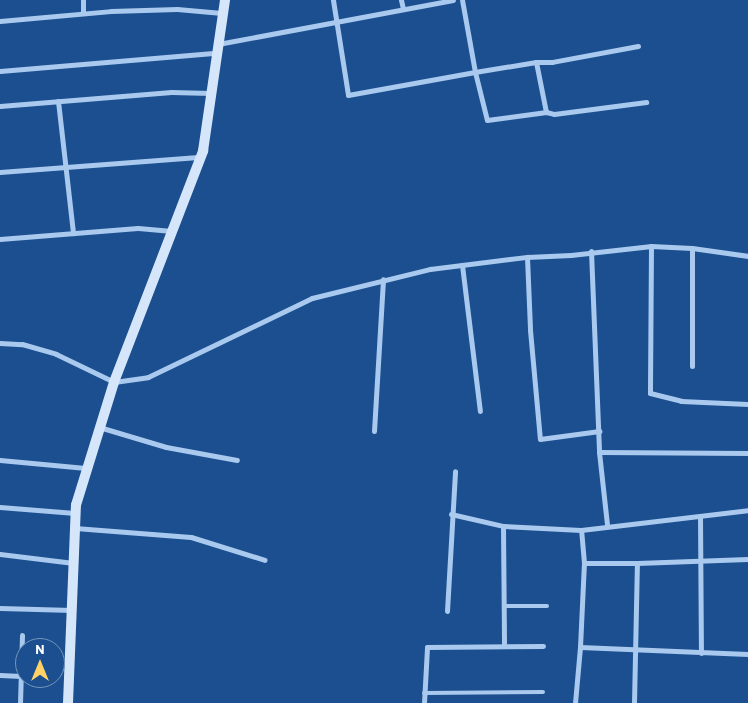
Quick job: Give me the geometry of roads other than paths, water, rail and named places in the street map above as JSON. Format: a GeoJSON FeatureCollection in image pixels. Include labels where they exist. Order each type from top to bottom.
{"type":"FeatureCollection","features":[{"type":"Feature","properties":{"kind":"street"},"geometry":{"type":"LineString","coordinates":[[83,0],[83,13]]}},
{"type":"Feature","properties":{"kind":"street"},"geometry":{"type":"LineString","coordinates":[[68,703],[76,513],[86,468],[114,382],[201,157],[225,0]]}},
{"type":"Feature","properties":{"kind":"street"},"geometry":{"type":"LineString","coordinates":[[333,0],[348,95],[475,72],[536,62],[552,62],[638,46]]}},
{"type":"Feature","properties":{"kind":"street"},"geometry":{"type":"LineString","coordinates":[[401,0],[403,10]]}},
{"type":"Feature","properties":{"kind":"street"},"geometry":{"type":"LineString","coordinates":[[0,71],[217,49],[337,22],[454,0]]}},
{"type":"Feature","properties":{"kind":"street"},"geometry":{"type":"LineString","coordinates":[[462,0],[475,72],[487,120],[546,112],[554,114],[646,102]]}},
{"type":"Feature","properties":{"kind":"street"},"geometry":{"type":"LineString","coordinates":[[0,20],[83,13],[177,10],[222,13]]}},
{"type":"Feature","properties":{"kind":"street"},"geometry":{"type":"LineString","coordinates":[[536,62],[546,112]]}},
{"type":"Feature","properties":{"kind":"street"},"geometry":{"type":"LineString","coordinates":[[0,106],[171,92],[211,93]]}},
{"type":"Feature","properties":{"kind":"street"},"geometry":{"type":"LineString","coordinates":[[58,101],[73,233]]}},
{"type":"Feature","properties":{"kind":"street"},"geometry":{"type":"LineString","coordinates":[[0,172],[201,157]]}},
{"type":"Feature","properties":{"kind":"street"},"geometry":{"type":"LineString","coordinates":[[0,239],[138,228],[172,231]]}},
{"type":"Feature","properties":{"kind":"street"},"geometry":{"type":"LineString","coordinates":[[0,343],[22,344],[56,354],[114,382],[148,378],[312,298],[383,279],[462,265],[651,246],[692,248],[748,256]]}},
{"type":"Feature","properties":{"kind":"street"},"geometry":{"type":"LineString","coordinates":[[651,246],[650,394],[681,401],[748,404]]}},
{"type":"Feature","properties":{"kind":"street"},"geometry":{"type":"LineString","coordinates":[[692,248],[692,366]]}},
{"type":"Feature","properties":{"kind":"street"},"geometry":{"type":"LineString","coordinates":[[591,251],[599,452],[607,525]]}},
{"type":"Feature","properties":{"kind":"street"},"geometry":{"type":"LineString","coordinates":[[527,257],[530,330],[540,439],[599,431]]}},
{"type":"Feature","properties":{"kind":"street"},"geometry":{"type":"LineString","coordinates":[[462,265],[480,411]]}},
{"type":"Feature","properties":{"kind":"street"},"geometry":{"type":"LineString","coordinates":[[374,431],[383,279]]}},
{"type":"Feature","properties":{"kind":"street"},"geometry":{"type":"LineString","coordinates":[[99,427],[166,447],[237,460]]}},
{"type":"Feature","properties":{"kind":"street"},"geometry":{"type":"LineString","coordinates":[[599,452],[748,453]]}},
{"type":"Feature","properties":{"kind":"street"},"geometry":{"type":"LineString","coordinates":[[0,460],[86,468]]}},
{"type":"Feature","properties":{"kind":"street"},"geometry":{"type":"LineString","coordinates":[[447,611],[454,470]]}},
{"type":"Feature","properties":{"kind":"street"},"geometry":{"type":"LineString","coordinates":[[0,507],[76,513]]}},
{"type":"Feature","properties":{"kind":"street"},"geometry":{"type":"LineString","coordinates":[[451,514],[503,526],[581,530],[607,525],[748,510]]}},
{"type":"Feature","properties":{"kind":"street"},"geometry":{"type":"LineString","coordinates":[[700,516],[702,561],[701,653]]}},
{"type":"Feature","properties":{"kind":"street"},"geometry":{"type":"LineString","coordinates":[[503,526],[506,606],[504,646]]}},
{"type":"Feature","properties":{"kind":"street"},"geometry":{"type":"LineString","coordinates":[[75,528],[191,538],[265,560]]}},
{"type":"Feature","properties":{"kind":"street"},"geometry":{"type":"LineString","coordinates":[[575,703],[584,563],[581,530]]}},
{"type":"Feature","properties":{"kind":"street"},"geometry":{"type":"LineString","coordinates":[[0,554],[74,563]]}},
{"type":"Feature","properties":{"kind":"street"},"geometry":{"type":"LineString","coordinates":[[584,563],[748,559]]}},
{"type":"Feature","properties":{"kind":"street"},"geometry":{"type":"LineString","coordinates":[[634,703],[637,563]]}},
{"type":"Feature","properties":{"kind":"street"},"geometry":{"type":"LineString","coordinates":[[0,608],[72,610]]}},
{"type":"Feature","properties":{"kind":"street"},"geometry":{"type":"LineString","coordinates":[[424,703],[427,647],[542,646]]}},
{"type":"Feature","properties":{"kind":"street"},"geometry":{"type":"LineString","coordinates":[[580,647],[748,654]]}},
{"type":"Feature","properties":{"kind":"street"},"geometry":{"type":"LineString","coordinates":[[0,675],[15,676]]}},
{"type":"Feature","properties":{"kind":"street"},"geometry":{"type":"LineString","coordinates":[[20,703],[21,688]]}},
{"type":"Feature","properties":{"kind":"lane"},"geometry":{"type":"LineString","coordinates":[[506,606],[547,606]]}},
{"type":"Feature","properties":{"kind":"lane"},"geometry":{"type":"LineString","coordinates":[[424,693],[543,692]]}}]}
